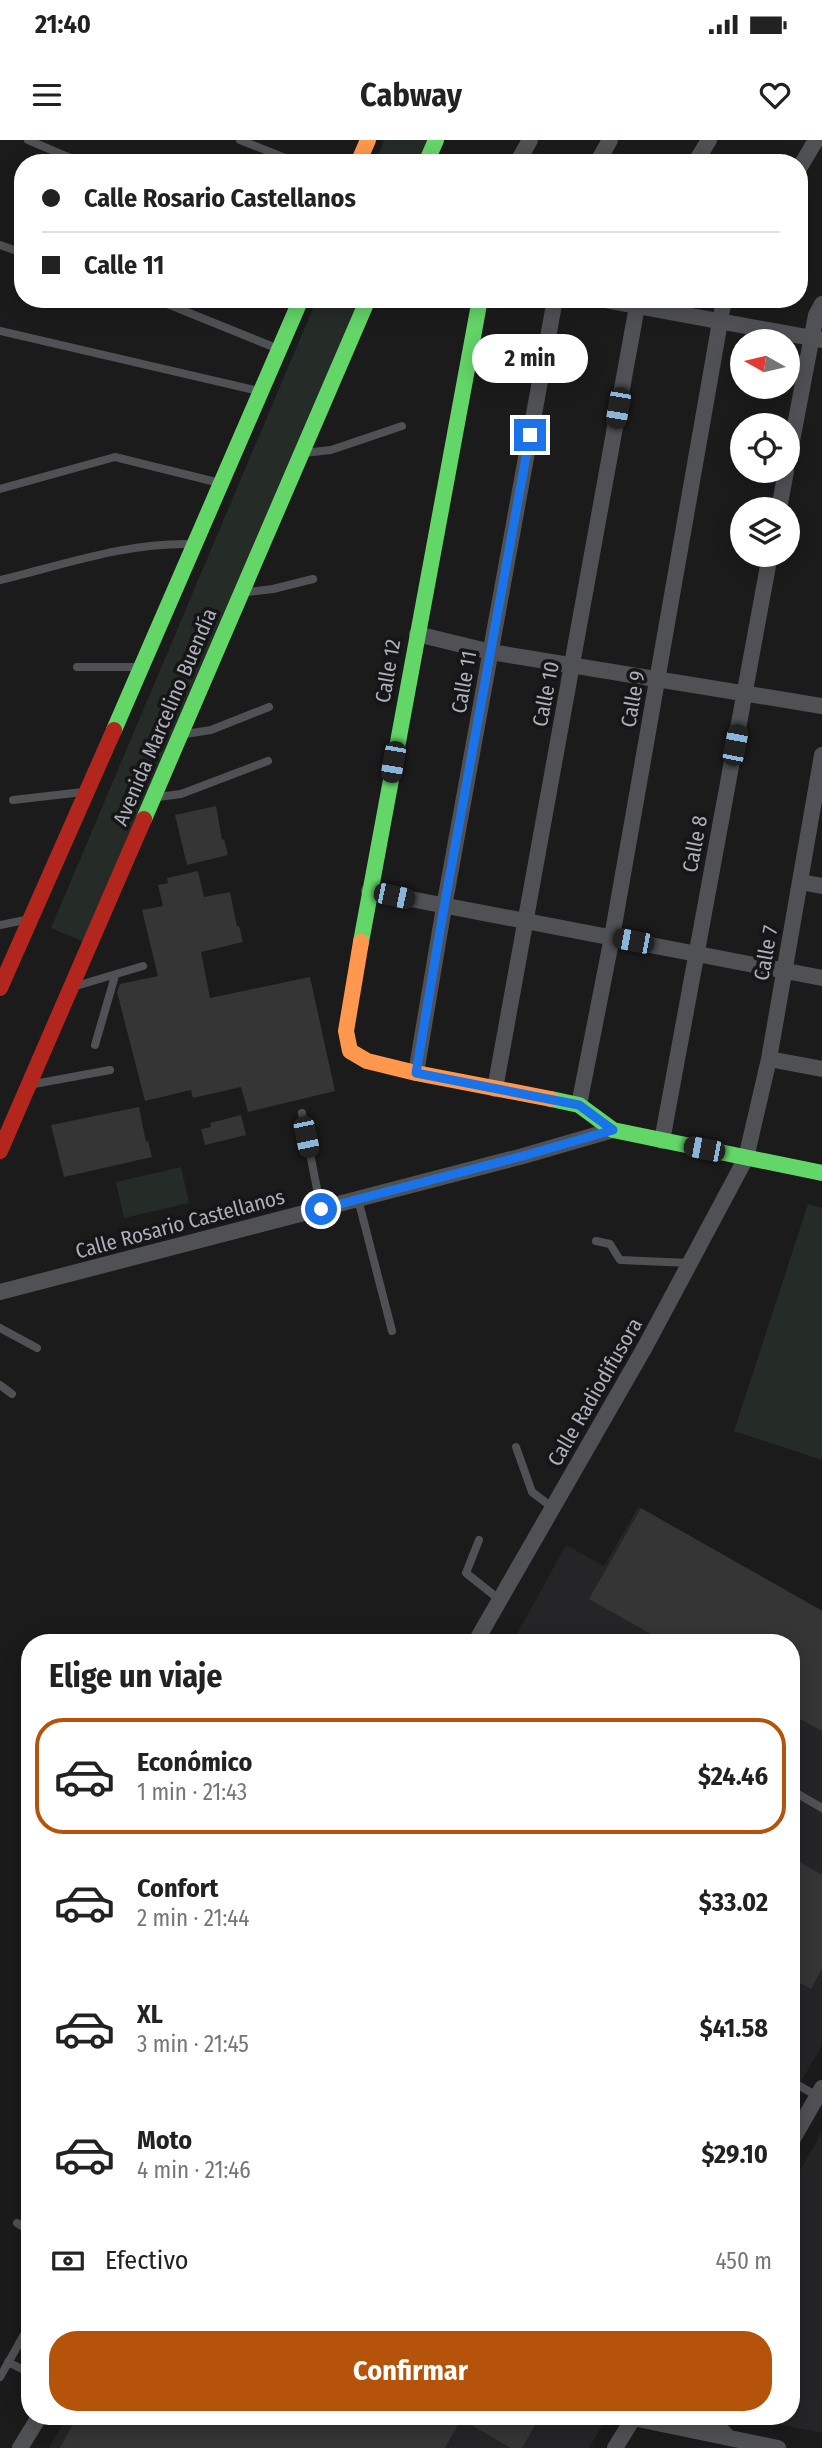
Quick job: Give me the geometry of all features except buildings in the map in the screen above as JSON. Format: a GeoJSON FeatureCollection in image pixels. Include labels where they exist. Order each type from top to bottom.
{"type":"FeatureCollection","features":[{"type":"Feature","properties":{"kind":"main road","name":"Avenida Marcelino Buendía"},"geometry":{"type":"LineString","coordinates":[[0,988],[223,484],[297,308]]}},
{"type":"Feature","properties":{"kind":"main road","name":"Avenida Marcelino Buendía"},"geometry":{"type":"LineString","coordinates":[[0,1151],[364,308]]}},
{"type":"Feature","properties":{"kind":"main road","name":"Calle 12"},"geometry":{"type":"LineString","coordinates":[[416,1073],[367,1061],[350,1051],[346,1043],[346,1031],[369,891],[478,308]]}},
{"type":"Feature","properties":{"kind":"main road"},"geometry":{"type":"LineString","coordinates":[[416,1073],[579,1105],[613,1130],[822,1173]]}},
{"type":"Feature","properties":{"kind":"street"},"geometry":{"type":"LineString","coordinates":[[799,413],[816,339],[816,315],[822,304]]}},
{"type":"Feature","properties":{"kind":"street","name":"Calle 11"},"geometry":{"type":"LineString","coordinates":[[416,1073],[553,308]]}},
{"type":"Feature","properties":{"kind":"street","name":"Calle 10"},"geometry":{"type":"LineString","coordinates":[[495,1089],[637,308]]}},
{"type":"Feature","properties":{"kind":"street"},"geometry":{"type":"LineString","coordinates":[[648,308],[816,339]]}},
{"type":"Feature","properties":{"kind":"street","name":"Calle 9"},"geometry":{"type":"LineString","coordinates":[[579,1105],[612,937],[722,308]]}},
{"type":"Feature","properties":{"kind":"street","name":"Calle 8"},"geometry":{"type":"LineString","coordinates":[[662,1141],[768,567]]}},
{"type":"Feature","properties":{"kind":"street"},"geometry":{"type":"LineString","coordinates":[[417,634],[491,652],[822,706]]}},
{"type":"Feature","properties":{"kind":"street","name":"Calle 7"},"geometry":{"type":"LineString","coordinates":[[746,1158],[769,1059],[819,790],[822,755]]}},
{"type":"Feature","properties":{"kind":"street"},"geometry":{"type":"LineString","coordinates":[[800,882],[822,886]]}},
{"type":"Feature","properties":{"kind":"street"},"geometry":{"type":"LineString","coordinates":[[369,891],[822,978]]}},
{"type":"Feature","properties":{"kind":"street"},"geometry":{"type":"LineString","coordinates":[[769,1059],[822,1069]]}},
{"type":"Feature","properties":{"kind":"street","name":"Calle Rosario Castellanos"},"geometry":{"type":"LineString","coordinates":[[0,1293],[613,1130]]}},
{"type":"Feature","properties":{"kind":"street","name":"Calle Radiodifusora"},"geometry":{"type":"LineString","coordinates":[[480,1634],[645,1347],[746,1158]]}},
{"type":"Feature","properties":{"kind":"street"},"geometry":{"type":"LineString","coordinates":[[800,2126],[820,2092]]}},
{"type":"Feature","properties":{"kind":"street"},"geometry":{"type":"LineString","coordinates":[[20,2448],[34,2425]]}},
{"type":"Feature","properties":{"kind":"street"},"geometry":{"type":"LineString","coordinates":[[615,2448],[628,2425]]}},
{"type":"Feature","properties":{"kind":"street"},"geometry":{"type":"LineString","coordinates":[[671,2425],[778,2448]]}},
{"type":"Feature","properties":{"kind":"street"},"geometry":{"type":"LineString","coordinates":[[717,2425],[728,2437]]}},
{"type":"Feature","properties":{"kind":"lane"},"geometry":{"type":"LineString","coordinates":[[28,140],[61,154]]}},
{"type":"Feature","properties":{"kind":"lane"},"geometry":{"type":"LineString","coordinates":[[240,140],[275,154]]}},
{"type":"Feature","properties":{"kind":"lane"},"geometry":{"type":"LineString","coordinates":[[177,308],[279,349]]}},
{"type":"Feature","properties":{"kind":"lane"},"geometry":{"type":"LineString","coordinates":[[0,331],[262,392]]}},
{"type":"Feature","properties":{"kind":"lane"},"geometry":{"type":"LineString","coordinates":[[302,454],[331,450],[402,426]]}},
{"type":"Feature","properties":{"kind":"lane"},"geometry":{"type":"LineString","coordinates":[[0,489],[115,457],[223,484]]}},
{"type":"Feature","properties":{"kind":"lane"},"geometry":{"type":"LineString","coordinates":[[0,580],[128,549],[167,543],[196,544]]}},
{"type":"Feature","properties":{"kind":"lane"},"geometry":{"type":"LineString","coordinates":[[242,592],[273,589],[313,579]]}},
{"type":"Feature","properties":{"kind":"lane"},"geometry":{"type":"LineString","coordinates":[[77,667],[142,667]]}},
{"type":"Feature","properties":{"kind":"lane"},"geometry":{"type":"LineString","coordinates":[[180,736],[211,730],[269,707]]}},
{"type":"Feature","properties":{"kind":"lane"},"geometry":{"type":"LineString","coordinates":[[153,798],[181,794],[268,761]]}},
{"type":"Feature","properties":{"kind":"lane"},"geometry":{"type":"LineString","coordinates":[[13,800],[87,791]]}},
{"type":"Feature","properties":{"kind":"lane"},"geometry":{"type":"LineString","coordinates":[[0,925],[30,919]]}},
{"type":"Feature","properties":{"kind":"lane"},"geometry":{"type":"LineString","coordinates":[[71,988],[143,966]]}},
{"type":"Feature","properties":{"kind":"lane"},"geometry":{"type":"LineString","coordinates":[[95,1045],[115,975]]}},
{"type":"Feature","properties":{"kind":"lane"},"geometry":{"type":"LineString","coordinates":[[28,1086],[110,1070]]}},
{"type":"Feature","properties":{"kind":"lane"},"geometry":{"type":"LineString","coordinates":[[302,1113],[321,1209]]}},
{"type":"Feature","properties":{"kind":"lane"},"geometry":{"type":"LineString","coordinates":[[358,1199],[393,1331]]}},
{"type":"Feature","properties":{"kind":"lane"},"geometry":{"type":"LineString","coordinates":[[596,1241],[610,1244],[620,1260],[690,1264]]}},
{"type":"Feature","properties":{"kind":"lane"},"geometry":{"type":"LineString","coordinates":[[0,1328],[37,1348]]}},
{"type":"Feature","properties":{"kind":"lane"},"geometry":{"type":"LineString","coordinates":[[0,1385],[12,1394]]}},
{"type":"Feature","properties":{"kind":"lane"},"geometry":{"type":"LineString","coordinates":[[516,1447],[532,1492],[552,1508]]}},
{"type":"Feature","properties":{"kind":"lane"},"geometry":{"type":"LineString","coordinates":[[479,1540],[466,1573],[500,1600]]}},
{"type":"Feature","properties":{"kind":"lane"},"geometry":{"type":"LineString","coordinates":[[800,1795],[822,1808]]}},
{"type":"Feature","properties":{"kind":"lane"},"geometry":{"type":"LineString","coordinates":[[800,2084],[820,2092]]}},
{"type":"Feature","properties":{"kind":"lane"},"geometry":{"type":"LineString","coordinates":[[17,2223],[21,2225]]}},
{"type":"Feature","properties":{"kind":"lane"},"geometry":{"type":"LineString","coordinates":[[0,2377],[21,2340]]}},
{"type":"Feature","properties":{"kind":"lane"},"geometry":{"type":"LineString","coordinates":[[8,2362],[21,2368]]}},
{"type":"Feature","properties":{"kind":"shaded area"},"geometry":{"type":"Polygon","coordinates":[[[384,140],[431,140],[425,154],[379,154],[384,140]]]}},
{"type":"Feature","properties":{"kind":"shaded area"},"geometry":{"type":"Polygon","coordinates":[[[313,308],[358,308],[84,942],[51,928],[313,308]]]}},
{"type":"Feature","properties":{"kind":"shaded area"},"geometry":{"type":"Polygon","coordinates":[[[181,1167],[189,1203],[124,1218],[116,1182],[181,1167]]]}},
{"type":"Feature","properties":{"kind":"shaded area"},"geometry":{"type":"Polygon","coordinates":[[[808,1204],[822,1208],[822,1460],[734,1431],[808,1204]]]}},
{"type":"Feature","properties":{"kind":"shaded area"},"geometry":{"type":"Polygon","coordinates":[[[638,1507],[822,1610],[822,2045],[800,2083],[800,1634],[517,1634],[566,1545],[604,1566],[638,1507]]]}},
{"type":"Feature","properties":{"kind":"shaded area"},"geometry":{"type":"Polygon","coordinates":[[[822,2132],[822,2433],[782,2425],[800,2425],[800,2170],[822,2132]]]}},
{"type":"Feature","properties":{"kind":"shaded area"},"geometry":{"type":"Polygon","coordinates":[[[62,2425],[602,2425],[589,2448],[49,2448],[62,2425]]]}},
{"type":"Feature","properties":{"kind":"traffic: fast"},"geometry":{"type":"LineString","coordinates":[[430,154],[436,140]]}},
{"type":"Feature","properties":{"kind":"traffic: fast"},"geometry":{"type":"LineString","coordinates":[[114,730],[297,308]]}},
{"type":"Feature","properties":{"kind":"traffic: fast"},"geometry":{"type":"LineString","coordinates":[[144,819],[364,308]]}},
{"type":"Feature","properties":{"kind":"traffic: fast"},"geometry":{"type":"LineString","coordinates":[[361,942],[478,308]]}},
{"type":"Feature","properties":{"kind":"traffic: fast"},"geometry":{"type":"LineString","coordinates":[[551,1099],[579,1105],[613,1130],[822,1173]]}},
{"type":"Feature","properties":{"kind":"traffic: slow"},"geometry":{"type":"LineString","coordinates":[[362,154],[368,140]]}},
{"type":"Feature","properties":{"kind":"traffic: slow"},"geometry":{"type":"LineString","coordinates":[[361,942],[346,1031],[350,1051],[367,1061],[416,1073],[551,1099]]}},
{"type":"Feature","properties":{"kind":"traffic: jam"},"geometry":{"type":"LineString","coordinates":[[0,988],[114,730]]}},
{"type":"Feature","properties":{"kind":"traffic: jam"},"geometry":{"type":"LineString","coordinates":[[0,1151],[144,819]]}},
{"type":"Feature","properties":{"kind":"route"},"geometry":{"type":"LineString","coordinates":[[321,1209],[613,1130],[579,1105],[416,1073],[530,435]]}}]}
